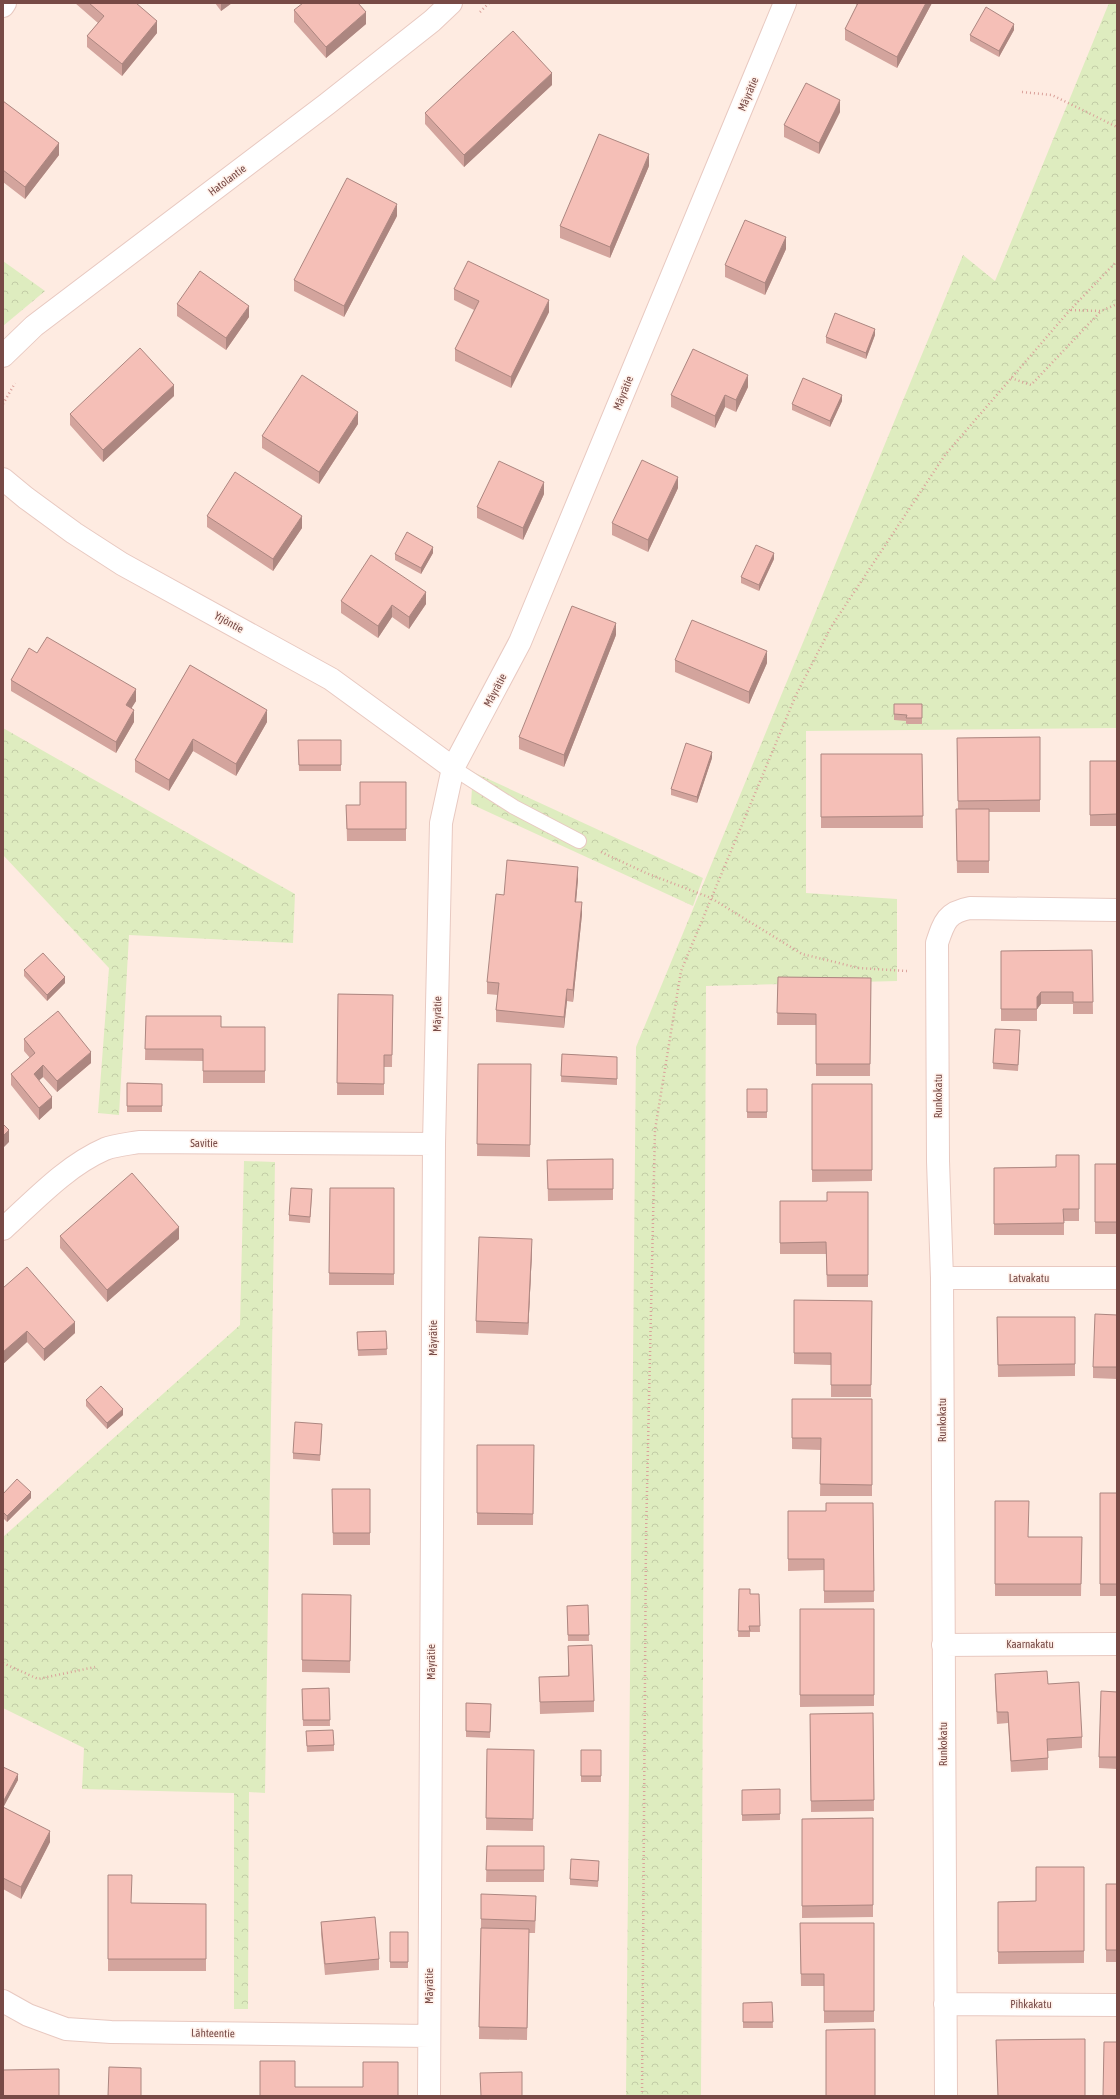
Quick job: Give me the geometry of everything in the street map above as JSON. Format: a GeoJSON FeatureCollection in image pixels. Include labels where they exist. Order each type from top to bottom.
{"type":"FeatureCollection","features":[{"type":"Feature","properties":{"kind":"street","name":"Hatolantie"},"geometry":{"type":"LineString","coordinates":[[3,356],[34,326],[327,104],[432,21],[451,3]]}},
{"type":"Feature","properties":{"kind":"street","name":"Mäyrätie"},"geometry":{"type":"LineString","coordinates":[[429,2096],[434,1144],[441,823],[453,768],[520,642],[785,3]]}},
{"type":"Feature","properties":{"kind":"street","name":"Yrjöntie"},"geometry":{"type":"LineString","coordinates":[[3,479],[74,533],[122,564],[331,678],[453,768]]}},
{"type":"Feature","properties":{"kind":"street","name":"Runkokatu"},"geometry":{"type":"LineString","coordinates":[[946,2096],[942,1278],[938,1161],[937,943],[949,917],[957,910],[970,908],[1117,910]]}},
{"type":"Feature","properties":{"kind":"street","name":"Savitie"},"geometry":{"type":"LineString","coordinates":[[3,1229],[53,1184],[83,1160],[106,1148],[124,1144],[138,1142],[434,1144]]}},
{"type":"Feature","properties":{"kind":"street","name":"Latvakatu"},"geometry":{"type":"LineString","coordinates":[[942,1278],[1117,1278]]}},
{"type":"Feature","properties":{"kind":"street","name":"Kaarnakatu"},"geometry":{"type":"LineString","coordinates":[[943,1645],[1117,1644]]}},
{"type":"Feature","properties":{"kind":"street","name":"Lähteentie"},"geometry":{"type":"LineString","coordinates":[[3,2001],[28,2015],[66,2029],[110,2032],[429,2036]]}},
{"type":"Feature","properties":{"kind":"street","name":"Pihkakatu"},"geometry":{"type":"LineString","coordinates":[[945,2004],[1117,2005]]}},
{"type":"Feature","properties":{"kind":"lane"},"geometry":{"type":"LineString","coordinates":[[453,768],[514,807],[579,841]]}},
{"type":"Feature","properties":{"kind":"path"},"geometry":{"type":"LineString","coordinates":[[1022,92],[1052,95],[1117,127]]}},
{"type":"Feature","properties":{"kind":"path"},"geometry":{"type":"LineString","coordinates":[[642,2096],[646,1536],[655,1130],[681,971],[710,898],[796,695],[832,627],[945,456],[1070,310],[1117,261]]}},
{"type":"Feature","properties":{"kind":"path"},"geometry":{"type":"LineString","coordinates":[[1011,378],[1031,385],[1101,311],[1117,304]]}},
{"type":"Feature","properties":{"kind":"path"},"geometry":{"type":"LineString","coordinates":[[1070,310],[1101,311]]}},
{"type":"Feature","properties":{"kind":"path"},"geometry":{"type":"LineString","coordinates":[[579,841],[646,873],[710,898],[802,954],[859,968],[938,972]]}},
{"type":"Feature","properties":{"kind":"path"},"geometry":{"type":"LineString","coordinates":[[3,1664],[38,1679],[95,1667]]}},
{"type":"Feature","properties":{"kind":"green space"},"geometry":{"type":"Polygon","coordinates":[[[1109,3],[1117,3],[1117,728],[806,731],[806,893],[897,899],[897,981],[706,986],[701,2096],[626,2096],[636,1047],[963,255],[995,281],[1109,3]]]}},
{"type":"Feature","properties":{"kind":"green space"},"geometry":{"type":"Polygon","coordinates":[[[3,261],[45,291],[3,326],[3,261]]]}},
{"type":"Feature","properties":{"kind":"green space"},"geometry":{"type":"Polygon","coordinates":[[[3,728],[295,894],[293,943],[129,935],[119,1115],[98,1113],[109,968],[3,855],[3,728]]]}},
{"type":"Feature","properties":{"kind":"green space"},"geometry":{"type":"Polygon","coordinates":[[[473,772],[703,878],[693,906],[471,804],[473,772]]]}},
{"type":"Feature","properties":{"kind":"green space"},"geometry":{"type":"Polygon","coordinates":[[[244,1161],[275,1162],[265,1793],[249,1792],[248,2009],[234,2009],[234,1793],[82,1789],[84,1748],[3,1708],[3,1537],[240,1325],[244,1161]]]}},
{"type":"Feature","properties":{"kind":"building"},"geometry":{"type":"Polygon","coordinates":[[[89,3],[136,3],[157,21],[122,64],[87,36],[104,16],[89,3]]]}},
{"type":"Feature","properties":{"kind":"building"},"geometry":{"type":"Polygon","coordinates":[[[303,3],[358,3],[366,12],[326,47],[294,10],[303,3]]]}},
{"type":"Feature","properties":{"kind":"building"},"geometry":{"type":"Polygon","coordinates":[[[858,3],[926,3],[897,57],[845,29],[858,3]]]}},
{"type":"Feature","properties":{"kind":"building"},"geometry":{"type":"Polygon","coordinates":[[[986,7],[1014,24],[999,51],[970,35],[986,7]]]}},
{"type":"Feature","properties":{"kind":"building"},"geometry":{"type":"Polygon","coordinates":[[[513,31],[552,73],[464,155],[425,113],[513,31]]]}},
{"type":"Feature","properties":{"kind":"building"},"geometry":{"type":"Polygon","coordinates":[[[806,83],[840,100],[819,143],[784,125],[806,83]]]}},
{"type":"Feature","properties":{"kind":"building"},"geometry":{"type":"Polygon","coordinates":[[[3,101],[59,143],[25,187],[3,170],[3,101]]]}},
{"type":"Feature","properties":{"kind":"building"},"geometry":{"type":"Polygon","coordinates":[[[599,134],[649,154],[610,247],[560,226],[599,134]]]}},
{"type":"Feature","properties":{"kind":"building"},"geometry":{"type":"Polygon","coordinates":[[[347,178],[397,204],[344,306],[294,280],[347,178]]]}},
{"type":"Feature","properties":{"kind":"building"},"geometry":{"type":"Polygon","coordinates":[[[745,220],[786,237],[765,283],[725,265],[745,220]]]}},
{"type":"Feature","properties":{"kind":"building"},"geometry":{"type":"Polygon","coordinates":[[[468,261],[549,300],[511,377],[455,349],[479,301],[454,289],[468,261]]]}},
{"type":"Feature","properties":{"kind":"building"},"geometry":{"type":"Polygon","coordinates":[[[200,271],[249,306],[226,338],[177,304],[200,271]]]}},
{"type":"Feature","properties":{"kind":"building"},"geometry":{"type":"Polygon","coordinates":[[[835,313],[875,329],[866,353],[826,337],[835,313]]]}},
{"type":"Feature","properties":{"kind":"building"},"geometry":{"type":"Polygon","coordinates":[[[140,348],[174,385],[103,450],[70,414],[140,348]]]}},
{"type":"Feature","properties":{"kind":"building"},"geometry":{"type":"Polygon","coordinates":[[[693,349],[748,375],[736,400],[725,395],[715,416],[671,395],[693,349]]]}},
{"type":"Feature","properties":{"kind":"building"},"geometry":{"type":"Polygon","coordinates":[[[302,375],[358,412],[319,472],[262,436],[302,375]]]}},
{"type":"Feature","properties":{"kind":"building"},"geometry":{"type":"Polygon","coordinates":[[[803,378],[842,395],[830,421],[792,404],[803,378]]]}},
{"type":"Feature","properties":{"kind":"building"},"geometry":{"type":"Polygon","coordinates":[[[642,460],[678,477],[648,540],[612,523],[642,460]]]}},
{"type":"Feature","properties":{"kind":"building"},"geometry":{"type":"Polygon","coordinates":[[[499,461],[544,482],[523,528],[477,507],[499,461]]]}},
{"type":"Feature","properties":{"kind":"building"},"geometry":{"type":"Polygon","coordinates":[[[235,472],[302,516],[273,559],[207,516],[235,472]]]}},
{"type":"Feature","properties":{"kind":"building"},"geometry":{"type":"Polygon","coordinates":[[[407,532],[433,547],[421,568],[395,554],[407,532]]]}},
{"type":"Feature","properties":{"kind":"building"},"geometry":{"type":"Polygon","coordinates":[[[756,545],[774,553],[759,585],[741,577],[756,545]]]}},
{"type":"Feature","properties":{"kind":"building"},"geometry":{"type":"Polygon","coordinates":[[[371,555],[426,592],[409,617],[392,605],[378,626],[341,601],[371,555]]]}},
{"type":"Feature","properties":{"kind":"building"},"geometry":{"type":"Polygon","coordinates":[[[572,606],[616,623],[564,755],[519,737],[572,606]]]}},
{"type":"Feature","properties":{"kind":"building"},"geometry":{"type":"Polygon","coordinates":[[[692,620],[767,651],[749,692],[675,660],[692,620]]]}},
{"type":"Feature","properties":{"kind":"building"},"geometry":{"type":"Polygon","coordinates":[[[47,637],[136,689],[126,705],[134,710],[116,742],[11,680],[29,648],[37,653],[47,637]]]}},
{"type":"Feature","properties":{"kind":"building"},"geometry":{"type":"Polygon","coordinates":[[[190,665],[267,710],[236,764],[193,739],[169,780],[135,760],[190,665]]]}},
{"type":"Feature","properties":{"kind":"building"},"geometry":{"type":"Polygon","coordinates":[[[894,704],[922,704],[922,718],[906,718],[907,715],[894,714],[894,704]]]}},
{"type":"Feature","properties":{"kind":"building"},"geometry":{"type":"Polygon","coordinates":[[[1040,737],[1040,800],[958,801],[957,738],[1040,737]]]}},
{"type":"Feature","properties":{"kind":"building"},"geometry":{"type":"Polygon","coordinates":[[[298,740],[341,740],[341,765],[299,765],[298,740]]]}},
{"type":"Feature","properties":{"kind":"building"},"geometry":{"type":"Polygon","coordinates":[[[686,743],[712,752],[697,797],[671,789],[686,743]]]}},
{"type":"Feature","properties":{"kind":"building"},"geometry":{"type":"Polygon","coordinates":[[[821,754],[922,754],[923,816],[821,817],[821,754]]]}},
{"type":"Feature","properties":{"kind":"building"},"geometry":{"type":"Polygon","coordinates":[[[1090,761],[1117,761],[1117,814],[1090,815],[1090,761]]]}},
{"type":"Feature","properties":{"kind":"building"},"geometry":{"type":"Polygon","coordinates":[[[360,782],[406,782],[406,829],[347,829],[346,805],[360,805],[360,782]]]}},
{"type":"Feature","properties":{"kind":"building"},"geometry":{"type":"Polygon","coordinates":[[[956,809],[989,809],[989,861],[957,861],[956,809]]]}},
{"type":"Feature","properties":{"kind":"building"},"geometry":{"type":"Polygon","coordinates":[[[507,860],[578,867],[575,902],[582,902],[573,990],[567,989],[564,1017],[496,1010],[499,983],[487,982],[496,894],[504,895],[507,860]]]}},
{"type":"Feature","properties":{"kind":"building"},"geometry":{"type":"Polygon","coordinates":[[[1092,950],[1093,1002],[1073,1002],[1073,992],[1041,992],[1037,997],[1037,1009],[1001,1009],[1001,951],[1092,950]]]}},
{"type":"Feature","properties":{"kind":"building"},"geometry":{"type":"Polygon","coordinates":[[[43,953],[65,977],[47,995],[24,970],[43,953]]]}},
{"type":"Feature","properties":{"kind":"building"},"geometry":{"type":"Polygon","coordinates":[[[778,977],[871,978],[870,1064],[816,1064],[816,1014],[777,1013],[778,977]]]}},
{"type":"Feature","properties":{"kind":"building"},"geometry":{"type":"Polygon","coordinates":[[[338,994],[393,995],[392,1055],[384,1055],[384,1084],[337,1083],[338,994]]]}},
{"type":"Feature","properties":{"kind":"building"},"geometry":{"type":"Polygon","coordinates":[[[58,1011],[91,1052],[57,1081],[43,1065],[34,1074],[52,1097],[39,1108],[11,1074],[35,1053],[24,1039],[58,1011]]]}},
{"type":"Feature","properties":{"kind":"building"},"geometry":{"type":"Polygon","coordinates":[[[146,1016],[221,1016],[221,1027],[265,1027],[265,1071],[203,1071],[203,1049],[145,1049],[146,1016]]]}},
{"type":"Feature","properties":{"kind":"building"},"geometry":{"type":"Polygon","coordinates":[[[995,1029],[1020,1030],[1018,1065],[993,1063],[995,1029]]]}},
{"type":"Feature","properties":{"kind":"building"},"geometry":{"type":"Polygon","coordinates":[[[562,1054],[617,1057],[617,1079],[561,1076],[562,1054]]]}},
{"type":"Feature","properties":{"kind":"building"},"geometry":{"type":"Polygon","coordinates":[[[478,1064],[531,1064],[530,1145],[477,1144],[478,1064]]]}},
{"type":"Feature","properties":{"kind":"building"},"geometry":{"type":"Polygon","coordinates":[[[127,1083],[162,1084],[162,1106],[127,1106],[127,1083]]]}},
{"type":"Feature","properties":{"kind":"building"},"geometry":{"type":"Polygon","coordinates":[[[812,1084],[872,1084],[872,1170],[812,1170],[812,1084]]]}},
{"type":"Feature","properties":{"kind":"building"},"geometry":{"type":"Polygon","coordinates":[[[747,1089],[767,1089],[767,1112],[747,1112],[747,1089]]]}},
{"type":"Feature","properties":{"kind":"building"},"geometry":{"type":"Polygon","coordinates":[[[3,1124],[9,1130],[3,1136],[3,1124]]]}},
{"type":"Feature","properties":{"kind":"building"},"geometry":{"type":"Polygon","coordinates":[[[1056,1155],[1079,1155],[1079,1209],[1063,1209],[1064,1223],[994,1224],[994,1168],[1056,1167],[1056,1155]]]}},
{"type":"Feature","properties":{"kind":"building"},"geometry":{"type":"Polygon","coordinates":[[[613,1159],[613,1189],[548,1189],[547,1160],[613,1159]]]}},
{"type":"Feature","properties":{"kind":"building"},"geometry":{"type":"Polygon","coordinates":[[[1095,1164],[1117,1164],[1117,1222],[1095,1222],[1095,1164]]]}},
{"type":"Feature","properties":{"kind":"building"},"geometry":{"type":"Polygon","coordinates":[[[132,1173],[179,1227],[107,1290],[60,1236],[132,1173]]]}},
{"type":"Feature","properties":{"kind":"building"},"geometry":{"type":"Polygon","coordinates":[[[291,1188],[312,1189],[310,1217],[289,1215],[291,1188]]]}},
{"type":"Feature","properties":{"kind":"building"},"geometry":{"type":"Polygon","coordinates":[[[330,1188],[394,1188],[394,1274],[329,1273],[330,1188]]]}},
{"type":"Feature","properties":{"kind":"building"},"geometry":{"type":"Polygon","coordinates":[[[827,1192],[868,1192],[868,1275],[827,1275],[826,1242],[780,1243],[780,1201],[827,1201],[827,1192]]]}},
{"type":"Feature","properties":{"kind":"building"},"geometry":{"type":"Polygon","coordinates":[[[479,1237],[532,1239],[528,1323],[476,1321],[479,1237]]]}},
{"type":"Feature","properties":{"kind":"building"},"geometry":{"type":"Polygon","coordinates":[[[27,1267],[75,1322],[44,1349],[27,1331],[3,1352],[3,1288],[27,1267]]]}},
{"type":"Feature","properties":{"kind":"building"},"geometry":{"type":"Polygon","coordinates":[[[794,1300],[872,1301],[871,1385],[831,1385],[831,1353],[794,1353],[794,1300]]]}},
{"type":"Feature","properties":{"kind":"building"},"geometry":{"type":"Polygon","coordinates":[[[1095,1314],[1117,1315],[1117,1367],[1093,1367],[1095,1314]]]}},
{"type":"Feature","properties":{"kind":"building"},"geometry":{"type":"Polygon","coordinates":[[[997,1317],[1075,1317],[1075,1364],[998,1365],[997,1317]]]}},
{"type":"Feature","properties":{"kind":"building"},"geometry":{"type":"Polygon","coordinates":[[[386,1331],[387,1349],[358,1350],[357,1332],[386,1331]]]}},
{"type":"Feature","properties":{"kind":"building"},"geometry":{"type":"Polygon","coordinates":[[[101,1386],[123,1409],[107,1423],[86,1400],[101,1386]]]}},
{"type":"Feature","properties":{"kind":"building"},"geometry":{"type":"Polygon","coordinates":[[[792,1399],[872,1399],[872,1485],[820,1484],[821,1438],[792,1438],[792,1399]]]}},
{"type":"Feature","properties":{"kind":"building"},"geometry":{"type":"Polygon","coordinates":[[[295,1422],[322,1424],[320,1455],[293,1453],[295,1422]]]}},
{"type":"Feature","properties":{"kind":"building"},"geometry":{"type":"Polygon","coordinates":[[[477,1445],[534,1445],[533,1514],[477,1513],[477,1445]]]}},
{"type":"Feature","properties":{"kind":"building"},"geometry":{"type":"Polygon","coordinates":[[[17,1479],[31,1492],[7,1516],[3,1512],[3,1494],[17,1479]]]}},
{"type":"Feature","properties":{"kind":"building"},"geometry":{"type":"Polygon","coordinates":[[[332,1489],[370,1489],[370,1533],[333,1533],[332,1489]]]}},
{"type":"Feature","properties":{"kind":"building"},"geometry":{"type":"Polygon","coordinates":[[[1100,1493],[1117,1493],[1117,1584],[1100,1584],[1100,1493]]]}},
{"type":"Feature","properties":{"kind":"building"},"geometry":{"type":"Polygon","coordinates":[[[995,1501],[1029,1501],[1028,1537],[1082,1537],[1081,1584],[995,1584],[995,1501]]]}},
{"type":"Feature","properties":{"kind":"building"},"geometry":{"type":"Polygon","coordinates":[[[826,1503],[873,1503],[874,1591],[824,1591],[824,1559],[788,1559],[788,1511],[826,1511],[826,1503]]]}},
{"type":"Feature","properties":{"kind":"building"},"geometry":{"type":"Polygon","coordinates":[[[739,1589],[750,1589],[750,1594],[759,1594],[760,1626],[749,1626],[750,1631],[738,1631],[739,1589]]]}},
{"type":"Feature","properties":{"kind":"building"},"geometry":{"type":"Polygon","coordinates":[[[302,1594],[351,1595],[350,1661],[302,1660],[302,1594]]]}},
{"type":"Feature","properties":{"kind":"building"},"geometry":{"type":"Polygon","coordinates":[[[588,1605],[589,1635],[568,1635],[567,1606],[588,1605]]]}},
{"type":"Feature","properties":{"kind":"building"},"geometry":{"type":"Polygon","coordinates":[[[800,1609],[874,1609],[874,1695],[800,1695],[800,1609]]]}},
{"type":"Feature","properties":{"kind":"building"},"geometry":{"type":"Polygon","coordinates":[[[592,1645],[594,1701],[540,1702],[539,1677],[569,1676],[568,1646],[592,1645]]]}},
{"type":"Feature","properties":{"kind":"building"},"geometry":{"type":"Polygon","coordinates":[[[1047,1671],[1048,1684],[1079,1682],[1082,1737],[1047,1739],[1048,1758],[1011,1761],[1008,1712],[997,1712],[995,1674],[1047,1671]]]}},
{"type":"Feature","properties":{"kind":"building"},"geometry":{"type":"Polygon","coordinates":[[[329,1688],[330,1720],[303,1720],[302,1689],[329,1688]]]}},
{"type":"Feature","properties":{"kind":"building"},"geometry":{"type":"Polygon","coordinates":[[[1101,1691],[1117,1692],[1117,1757],[1099,1757],[1101,1691]]]}},
{"type":"Feature","properties":{"kind":"building"},"geometry":{"type":"Polygon","coordinates":[[[466,1703],[491,1704],[490,1732],[466,1731],[466,1703]]]}},
{"type":"Feature","properties":{"kind":"building"},"geometry":{"type":"Polygon","coordinates":[[[873,1713],[874,1800],[811,1801],[810,1714],[873,1713]]]}},
{"type":"Feature","properties":{"kind":"building"},"geometry":{"type":"Polygon","coordinates":[[[333,1730],[334,1745],[307,1746],[306,1731],[333,1730]]]}},
{"type":"Feature","properties":{"kind":"building"},"geometry":{"type":"Polygon","coordinates":[[[487,1749],[534,1750],[533,1819],[486,1818],[487,1749]]]}},
{"type":"Feature","properties":{"kind":"building"},"geometry":{"type":"Polygon","coordinates":[[[581,1750],[601,1750],[601,1776],[581,1776],[581,1750]]]}},
{"type":"Feature","properties":{"kind":"building"},"geometry":{"type":"Polygon","coordinates":[[[3,1767],[18,1774],[3,1802],[3,1767]]]}},
{"type":"Feature","properties":{"kind":"building"},"geometry":{"type":"Polygon","coordinates":[[[780,1789],[780,1814],[742,1815],[742,1790],[780,1789]]]}},
{"type":"Feature","properties":{"kind":"building"},"geometry":{"type":"Polygon","coordinates":[[[3,1807],[50,1831],[21,1887],[3,1878],[3,1807]]]}},
{"type":"Feature","properties":{"kind":"building"},"geometry":{"type":"Polygon","coordinates":[[[873,1818],[873,1905],[802,1906],[802,1819],[873,1818]]]}},
{"type":"Feature","properties":{"kind":"building"},"geometry":{"type":"Polygon","coordinates":[[[487,1846],[544,1846],[544,1870],[486,1870],[487,1846]]]}},
{"type":"Feature","properties":{"kind":"building"},"geometry":{"type":"Polygon","coordinates":[[[571,1859],[599,1861],[598,1881],[570,1879],[571,1859]]]}},
{"type":"Feature","properties":{"kind":"building"},"geometry":{"type":"Polygon","coordinates":[[[1036,1867],[1084,1867],[1084,1951],[998,1952],[998,1902],[1036,1901],[1036,1867]]]}},
{"type":"Feature","properties":{"kind":"building"},"geometry":{"type":"Polygon","coordinates":[[[108,1875],[132,1875],[131,1903],[206,1904],[206,1959],[108,1959],[108,1875]]]}},
{"type":"Feature","properties":{"kind":"building"},"geometry":{"type":"Polygon","coordinates":[[[1106,1884],[1117,1884],[1117,1950],[1106,1950],[1106,1884]]]}},
{"type":"Feature","properties":{"kind":"building"},"geometry":{"type":"Polygon","coordinates":[[[481,1894],[536,1896],[535,1921],[481,1919],[481,1894]]]}},
{"type":"Feature","properties":{"kind":"building"},"geometry":{"type":"Polygon","coordinates":[[[375,1917],[379,1959],[325,1964],[321,1922],[375,1917]]]}},
{"type":"Feature","properties":{"kind":"building"},"geometry":{"type":"Polygon","coordinates":[[[800,1923],[874,1923],[874,2011],[824,2011],[824,1974],[801,1974],[800,1923]]]}},
{"type":"Feature","properties":{"kind":"building"},"geometry":{"type":"Polygon","coordinates":[[[481,1928],[529,1929],[527,2028],[479,2027],[481,1928]]]}},
{"type":"Feature","properties":{"kind":"building"},"geometry":{"type":"Polygon","coordinates":[[[390,1932],[408,1932],[408,1962],[390,1962],[390,1932]]]}},
{"type":"Feature","properties":{"kind":"building"},"geometry":{"type":"Polygon","coordinates":[[[772,2002],[773,2022],[743,2022],[743,2003],[772,2002]]]}},
{"type":"Feature","properties":{"kind":"building"},"geometry":{"type":"Polygon","coordinates":[[[875,2029],[875,2096],[826,2096],[826,2030],[875,2029]]]}},
{"type":"Feature","properties":{"kind":"building"},"geometry":{"type":"Polygon","coordinates":[[[1085,2039],[1085,2096],[998,2096],[996,2040],[1085,2039]]]}},
{"type":"Feature","properties":{"kind":"building"},"geometry":{"type":"Polygon","coordinates":[[[1104,2042],[1117,2042],[1117,2096],[1103,2096],[1104,2042]]]}},
{"type":"Feature","properties":{"kind":"building"},"geometry":{"type":"Polygon","coordinates":[[[260,2061],[295,2061],[295,2087],[363,2087],[363,2062],[398,2062],[398,2096],[260,2096],[260,2061]]]}},
{"type":"Feature","properties":{"kind":"building"},"geometry":{"type":"Polygon","coordinates":[[[109,2067],[141,2068],[141,2096],[108,2096],[109,2067]]]}},
{"type":"Feature","properties":{"kind":"building"},"geometry":{"type":"Polygon","coordinates":[[[59,2069],[59,2096],[3,2096],[3,2070],[59,2069]]]}},
{"type":"Feature","properties":{"kind":"building"},"geometry":{"type":"Polygon","coordinates":[[[522,2072],[522,2096],[481,2096],[480,2073],[522,2072]]]}}]}
